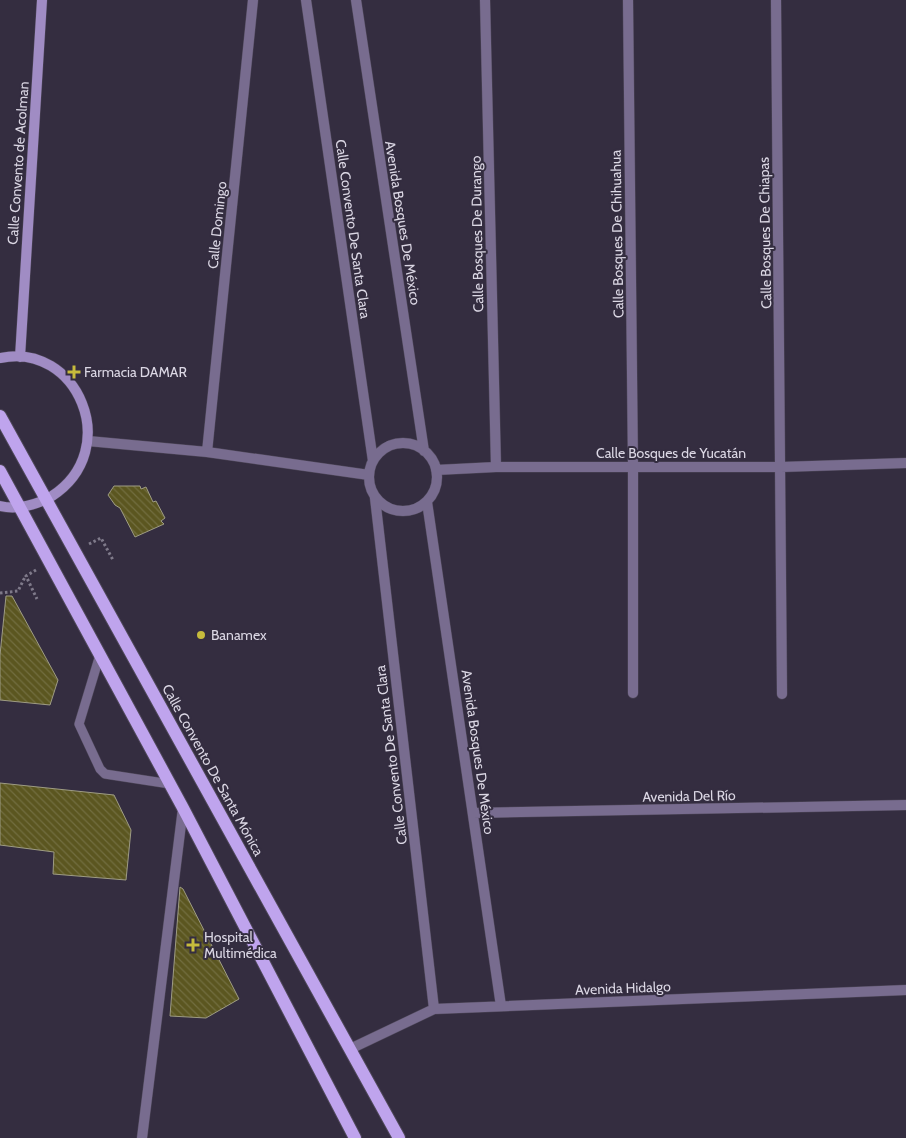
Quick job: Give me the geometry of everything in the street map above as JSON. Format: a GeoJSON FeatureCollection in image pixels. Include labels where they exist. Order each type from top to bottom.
{"type":"FeatureCollection","features":[{"type":"Feature","properties":{"kind":"main road","name":"Calle Convento De Santa Mónica"},"geometry":{"type":"LineString","coordinates":[[0,416],[399,1138]]}},
{"type":"Feature","properties":{"kind":"main road"},"geometry":{"type":"LineString","coordinates":[[0,471],[183,808],[355,1138]]}},
{"type":"Feature","properties":{"kind":"street","name":"Calle Convento de Acolman"},"geometry":{"type":"LineString","coordinates":[[20,357],[42,0]]}},
{"type":"Feature","properties":{"kind":"street","name":"Calle Domingo"},"geometry":{"type":"LineString","coordinates":[[207,452],[254,0]]}},
{"type":"Feature","properties":{"kind":"street","name":"Calle Convento De Santa Clara"},"geometry":{"type":"LineString","coordinates":[[306,0],[373,461]]}},
{"type":"Feature","properties":{"kind":"street","name":"Avenida Bosques De México"},"geometry":{"type":"LineString","coordinates":[[356,0],[424,451]]}},
{"type":"Feature","properties":{"kind":"street","name":"Calle Bosques De Durango"},"geometry":{"type":"LineString","coordinates":[[485,0],[496,467]]}},
{"type":"Feature","properties":{"kind":"street","name":"Calle Bosques De Chihuahua"},"geometry":{"type":"LineString","coordinates":[[628,0],[633,467],[633,693]]}},
{"type":"Feature","properties":{"kind":"street","name":"Calle Bosques De Chiapas"},"geometry":{"type":"LineString","coordinates":[[776,0],[782,694]]}},
{"type":"Feature","properties":{"kind":"street"},"geometry":{"type":"LineString","coordinates":[[0,358],[20,357],[36,360],[66,378],[76,391],[84,407],[88,423],[88,441],[83,459],[75,475],[62,489],[46,499],[19,507],[0,506]]}},
{"type":"Feature","properties":{"kind":"street"},"geometry":{"type":"LineString","coordinates":[[88,441],[207,452],[369,475]]}},
{"type":"Feature","properties":{"kind":"street"},"geometry":{"type":"LineString","coordinates":[[396,444],[415,446],[424,451],[430,456],[436,470],[436,487],[427,502],[419,508],[400,511],[391,509],[375,498],[369,483],[369,475],[373,461],[379,453],[396,444]]}},
{"type":"Feature","properties":{"kind":"street","name":"Calle Bosques de Yucatán"},"geometry":{"type":"LineString","coordinates":[[436,470],[496,467],[781,467],[906,463]]}},
{"type":"Feature","properties":{"kind":"street","name":"Calle Convento De Santa Clara"},"geometry":{"type":"LineString","coordinates":[[375,498],[434,1009]]}},
{"type":"Feature","properties":{"kind":"street","name":"Avenida Bosques De México"},"geometry":{"type":"LineString","coordinates":[[427,502],[501,1006]]}},
{"type":"Feature","properties":{"kind":"street","name":"Avenida Del Río"},"geometry":{"type":"LineString","coordinates":[[473,813],[906,805]]}},
{"type":"Feature","properties":{"kind":"street"},"geometry":{"type":"LineString","coordinates":[[142,1138],[183,808]]}},
{"type":"Feature","properties":{"kind":"street","name":"Avenida Hidalgo"},"geometry":{"type":"LineString","coordinates":[[350,1049],[434,1009],[906,990]]}},
{"type":"Feature","properties":{"kind":"lane"},"geometry":{"type":"LineString","coordinates":[[100,658],[78,724],[100,769],[112,776],[170,784]]}},
{"type":"Feature","properties":{"kind":"path"},"geometry":{"type":"LineString","coordinates":[[75,551],[101,538],[113,560]]}},
{"type":"Feature","properties":{"kind":"path"},"geometry":{"type":"LineString","coordinates":[[0,593],[18,591],[26,576],[50,563]]}},
{"type":"Feature","properties":{"kind":"path"},"geometry":{"type":"LineString","coordinates":[[26,576],[38,599]]}},
{"type":"Feature","properties":{"kind":"building"},"geometry":{"type":"Polygon","coordinates":[[[114,486],[140,486],[141,489],[146,487],[153,502],[156,501],[165,518],[161,521],[164,524],[135,537],[120,508],[115,505],[108,495],[114,486]]]}},
{"type":"Feature","properties":{"kind":"building"},"geometry":{"type":"Polygon","coordinates":[[[6,596],[12,596],[58,680],[50,705],[0,700],[0,655],[6,596]]]}},
{"type":"Feature","properties":{"kind":"building"},"geometry":{"type":"Polygon","coordinates":[[[0,783],[114,795],[131,830],[126,880],[53,874],[54,852],[0,845],[0,783]]]}},
{"type":"Feature","properties":{"kind":"building","name":"Hospital Multimédica"},"geometry":{"type":"Polygon","coordinates":[[[180,887],[183,889],[239,999],[206,1018],[170,1016],[180,887]]]}},
{"type":"Feature","properties":{"kind":"place","name":"Farmacia DAMAR"},"geometry":{"type":"Point","coordinates":[74,372]}},
{"type":"Feature","properties":{"kind":"place","name":"Banamex"},"geometry":{"type":"Point","coordinates":[201,635]}},
{"type":"Feature","properties":{"kind":"place","name":"Hospital Multimédica"},"geometry":{"type":"Point","coordinates":[193,945]}}]}
